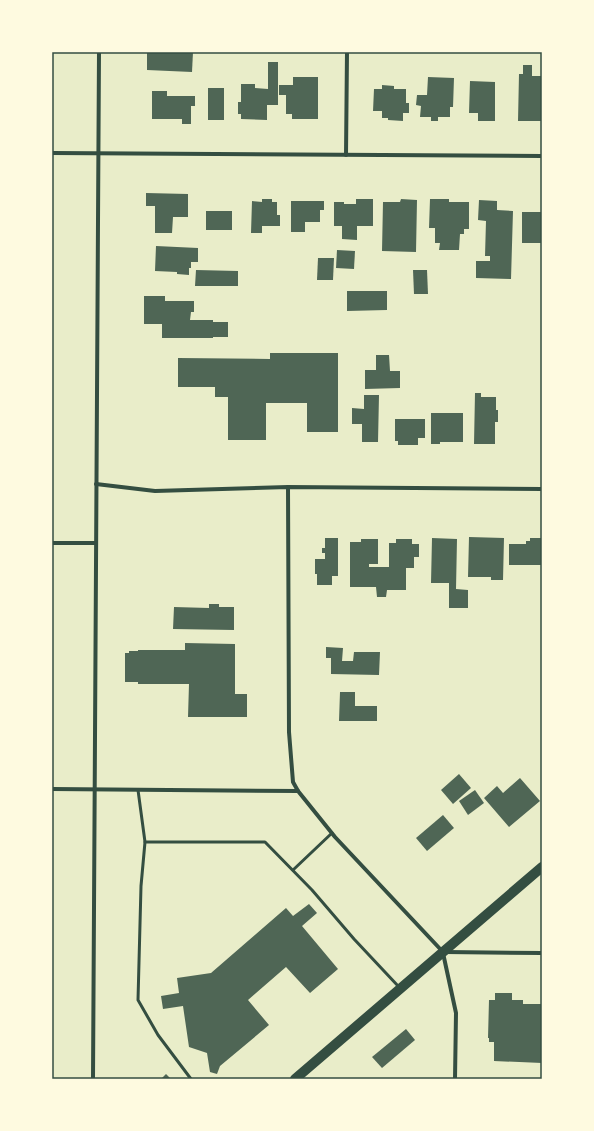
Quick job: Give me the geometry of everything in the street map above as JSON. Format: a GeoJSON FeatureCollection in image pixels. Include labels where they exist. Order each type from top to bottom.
{"type":"FeatureCollection","features":[{"type":"Feature","properties":{"kind":"main road"},"geometry":{"type":"LineString","coordinates":[[295,1079],[542,867]]}},
{"type":"Feature","properties":{"kind":"street"},"geometry":{"type":"LineString","coordinates":[[93,1079],[99,52]]}},
{"type":"Feature","properties":{"kind":"street"},"geometry":{"type":"LineString","coordinates":[[346,52],[346,155]]}},
{"type":"Feature","properties":{"kind":"street"},"geometry":{"type":"LineString","coordinates":[[52,153],[542,156]]}},
{"type":"Feature","properties":{"kind":"street"},"geometry":{"type":"LineString","coordinates":[[96,484],[155,491],[288,487],[542,489]]}},
{"type":"Feature","properties":{"kind":"street"},"geometry":{"type":"LineString","coordinates":[[288,487],[289,732],[293,782],[298,791],[332,833],[443,952],[456,1012],[455,1079]]}},
{"type":"Feature","properties":{"kind":"street"},"geometry":{"type":"LineString","coordinates":[[52,543],[96,543]]}},
{"type":"Feature","properties":{"kind":"street"},"geometry":{"type":"LineString","coordinates":[[52,789],[298,791]]}},
{"type":"Feature","properties":{"kind":"street"},"geometry":{"type":"LineString","coordinates":[[443,952],[542,953]]}},
{"type":"Feature","properties":{"kind":"lane"},"geometry":{"type":"LineString","coordinates":[[138,790],[146,842],[141,886],[138,1000],[158,1035],[191,1079]]}},
{"type":"Feature","properties":{"kind":"lane"},"geometry":{"type":"LineString","coordinates":[[293,870],[332,833]]}},
{"type":"Feature","properties":{"kind":"lane"},"geometry":{"type":"LineString","coordinates":[[146,842],[265,842],[312,890],[354,939],[401,988]]}},
{"type":"Feature","properties":{"kind":"building"},"geometry":{"type":"Polygon","coordinates":[[[147,52],[193,52],[192,72],[147,70],[147,52]]]}},
{"type":"Feature","properties":{"kind":"building"},"geometry":{"type":"Polygon","coordinates":[[[268,62],[278,62],[278,105],[267,105],[267,120],[241,119],[241,114],[238,114],[238,102],[241,102],[241,84],[255,84],[255,88],[268,89],[268,62]]]}},
{"type":"Feature","properties":{"kind":"building"},"geometry":{"type":"Polygon","coordinates":[[[523,65],[532,65],[532,76],[542,76],[542,121],[518,121],[519,74],[523,74],[523,65]]]}},
{"type":"Feature","properties":{"kind":"building"},"geometry":{"type":"Polygon","coordinates":[[[293,77],[318,77],[318,119],[292,119],[292,114],[286,114],[286,95],[279,95],[279,85],[293,85],[293,77]]]}},
{"type":"Feature","properties":{"kind":"building"},"geometry":{"type":"Polygon","coordinates":[[[428,77],[454,78],[453,107],[450,107],[450,117],[438,117],[438,121],[431,121],[431,117],[420,117],[421,106],[416,105],[417,95],[427,95],[428,77]]]}},
{"type":"Feature","properties":{"kind":"building"},"geometry":{"type":"Polygon","coordinates":[[[470,81],[495,82],[495,121],[478,121],[478,113],[469,113],[470,81]]]}},
{"type":"Feature","properties":{"kind":"building"},"geometry":{"type":"Polygon","coordinates":[[[382,85],[394,86],[394,89],[406,89],[406,103],[409,103],[409,113],[403,113],[403,121],[382,118],[382,111],[373,111],[374,89],[382,89],[382,85]]]}},
{"type":"Feature","properties":{"kind":"building"},"geometry":{"type":"Polygon","coordinates":[[[208,88],[224,88],[224,120],[208,120],[208,88]]]}},
{"type":"Feature","properties":{"kind":"building"},"geometry":{"type":"Polygon","coordinates":[[[152,91],[167,91],[167,96],[195,96],[195,106],[191,106],[191,124],[182,124],[182,119],[152,119],[152,91]]]}},
{"type":"Feature","properties":{"kind":"building"},"geometry":{"type":"Polygon","coordinates":[[[146,193],[188,194],[188,217],[173,217],[172,233],[155,233],[155,206],[146,206],[146,193]]]}},
{"type":"Feature","properties":{"kind":"building"},"geometry":{"type":"Polygon","coordinates":[[[262,199],[272,199],[272,202],[277,202],[277,215],[280,215],[280,226],[262,226],[262,233],[251,233],[252,201],[262,202],[262,199]]]}},
{"type":"Feature","properties":{"kind":"building"},"geometry":{"type":"Polygon","coordinates":[[[356,199],[373,199],[373,226],[357,226],[357,240],[342,239],[342,226],[334,226],[334,202],[356,204],[356,199]]]}},
{"type":"Feature","properties":{"kind":"building"},"geometry":{"type":"Polygon","coordinates":[[[401,199],[417,200],[416,252],[382,251],[383,202],[400,202],[401,199]]]}},
{"type":"Feature","properties":{"kind":"building"},"geometry":{"type":"Polygon","coordinates":[[[430,199],[449,199],[449,202],[469,202],[469,229],[464,229],[464,234],[460,234],[459,250],[439,250],[440,243],[435,243],[435,228],[429,228],[430,199]]]}},
{"type":"Feature","properties":{"kind":"building"},"geometry":{"type":"Polygon","coordinates":[[[479,200],[497,201],[497,210],[513,211],[511,279],[476,278],[476,261],[490,261],[490,256],[485,256],[486,221],[478,220],[479,200]]]}},
{"type":"Feature","properties":{"kind":"building"},"geometry":{"type":"Polygon","coordinates":[[[291,201],[324,201],[324,210],[320,210],[320,222],[305,222],[305,232],[291,232],[291,201]]]}},
{"type":"Feature","properties":{"kind":"building"},"geometry":{"type":"Polygon","coordinates":[[[206,211],[232,211],[232,230],[206,230],[206,211]]]}},
{"type":"Feature","properties":{"kind":"building"},"geometry":{"type":"Polygon","coordinates":[[[522,212],[542,212],[542,243],[522,243],[522,212]]]}},
{"type":"Feature","properties":{"kind":"building"},"geometry":{"type":"Polygon","coordinates":[[[156,246],[198,248],[198,262],[191,262],[189,275],[177,274],[177,272],[155,271],[156,246]]]}},
{"type":"Feature","properties":{"kind":"building"},"geometry":{"type":"Polygon","coordinates":[[[337,250],[355,251],[354,269],[336,268],[337,250]]]}},
{"type":"Feature","properties":{"kind":"building"},"geometry":{"type":"Polygon","coordinates":[[[318,258],[334,258],[333,280],[317,280],[318,258]]]}},
{"type":"Feature","properties":{"kind":"building"},"geometry":{"type":"Polygon","coordinates":[[[196,270],[238,271],[238,286],[195,286],[196,270]]]}},
{"type":"Feature","properties":{"kind":"building"},"geometry":{"type":"Polygon","coordinates":[[[413,270],[427,270],[428,294],[414,294],[413,270]]]}},
{"type":"Feature","properties":{"kind":"building"},"geometry":{"type":"Polygon","coordinates":[[[347,291],[387,291],[387,310],[347,311],[347,291]]]}},
{"type":"Feature","properties":{"kind":"building"},"geometry":{"type":"Polygon","coordinates":[[[144,296],[165,296],[165,301],[194,301],[194,312],[191,312],[190,320],[213,320],[213,322],[228,322],[228,337],[162,338],[162,324],[144,324],[144,296]]]}},
{"type":"Feature","properties":{"kind":"building"},"geometry":{"type":"Polygon","coordinates":[[[270,353],[338,353],[338,432],[307,432],[307,403],[266,403],[266,440],[228,440],[228,397],[215,397],[215,387],[178,387],[178,358],[270,359],[270,353]]]}},
{"type":"Feature","properties":{"kind":"building"},"geometry":{"type":"Polygon","coordinates":[[[376,355],[389,355],[390,371],[400,371],[400,388],[365,389],[365,370],[376,370],[376,355]]]}},
{"type":"Feature","properties":{"kind":"building"},"geometry":{"type":"Polygon","coordinates":[[[475,393],[481,393],[481,397],[496,397],[498,422],[495,422],[495,444],[474,444],[475,393]]]}},
{"type":"Feature","properties":{"kind":"building"},"geometry":{"type":"Polygon","coordinates":[[[364,395],[379,395],[378,442],[362,442],[362,424],[352,424],[352,408],[364,409],[364,395]]]}},
{"type":"Feature","properties":{"kind":"building"},"geometry":{"type":"Polygon","coordinates":[[[431,413],[463,413],[463,442],[440,442],[440,444],[431,444],[431,413]]]}},
{"type":"Feature","properties":{"kind":"building"},"geometry":{"type":"Polygon","coordinates":[[[395,419],[425,419],[425,438],[418,438],[418,445],[398,445],[398,441],[395,441],[395,419]]]}},
{"type":"Feature","properties":{"kind":"building"},"geometry":{"type":"Polygon","coordinates":[[[469,537],[504,538],[503,580],[491,580],[491,577],[468,577],[469,537]]]}},
{"type":"Feature","properties":{"kind":"building"},"geometry":{"type":"Polygon","coordinates":[[[325,538],[338,538],[338,576],[332,576],[332,585],[317,585],[315,559],[325,559],[325,553],[322,553],[322,548],[325,548],[325,538]]]}},
{"type":"Feature","properties":{"kind":"building"},"geometry":{"type":"Polygon","coordinates":[[[432,538],[457,539],[456,589],[468,590],[468,608],[449,608],[449,583],[431,583],[432,538]]]}},
{"type":"Feature","properties":{"kind":"building"},"geometry":{"type":"Polygon","coordinates":[[[530,538],[542,538],[542,565],[509,565],[509,544],[526,544],[526,541],[530,541],[530,538]]]}},
{"type":"Feature","properties":{"kind":"building"},"geometry":{"type":"Polygon","coordinates":[[[361,539],[378,539],[378,564],[369,564],[369,567],[389,567],[389,543],[396,543],[396,539],[412,539],[412,544],[419,544],[419,557],[414,557],[414,568],[406,568],[406,590],[387,590],[386,597],[377,597],[376,587],[350,587],[350,542],[361,542],[361,539]]]}},
{"type":"Feature","properties":{"kind":"building"},"geometry":{"type":"Polygon","coordinates":[[[209,604],[219,604],[219,607],[234,607],[234,630],[173,629],[174,607],[209,608],[209,604]]]}},
{"type":"Feature","properties":{"kind":"building"},"geometry":{"type":"Polygon","coordinates":[[[185,643],[235,644],[235,694],[247,694],[247,717],[188,717],[189,684],[138,684],[138,682],[125,682],[125,653],[138,650],[185,650],[185,643]]]}},
{"type":"Feature","properties":{"kind":"building"},"geometry":{"type":"Polygon","coordinates":[[[326,647],[343,648],[342,661],[353,661],[354,652],[380,652],[379,675],[331,674],[331,658],[326,658],[326,647]]]}},
{"type":"Feature","properties":{"kind":"building"},"geometry":{"type":"Polygon","coordinates":[[[340,692],[355,692],[355,706],[377,706],[377,721],[339,721],[340,692]]]}},
{"type":"Feature","properties":{"kind":"building"},"geometry":{"type":"Polygon","coordinates":[[[459,774],[471,788],[453,804],[441,790],[459,774]]]}},
{"type":"Feature","properties":{"kind":"building"},"geometry":{"type":"Polygon","coordinates":[[[520,778],[540,801],[509,827],[484,798],[497,786],[503,793],[520,778]]]}},
{"type":"Feature","properties":{"kind":"building"},"geometry":{"type":"Polygon","coordinates":[[[475,790],[484,803],[468,815],[459,801],[475,790]]]}},
{"type":"Feature","properties":{"kind":"building"},"geometry":{"type":"Polygon","coordinates":[[[443,815],[454,828],[427,851],[416,838],[443,815]]]}},
{"type":"Feature","properties":{"kind":"building"},"geometry":{"type":"Polygon","coordinates":[[[309,904],[317,913],[302,926],[338,969],[310,993],[286,967],[248,1000],[269,1025],[220,1066],[217,1074],[210,1072],[207,1053],[189,1047],[183,1006],[163,1009],[161,996],[179,993],[177,978],[211,973],[286,908],[293,916],[309,904]]]}},
{"type":"Feature","properties":{"kind":"building"},"geometry":{"type":"Polygon","coordinates":[[[495,993],[512,993],[512,1000],[523,1000],[523,1004],[542,1004],[542,1063],[494,1061],[494,1042],[489,1042],[488,1038],[489,1000],[495,1000],[495,993]]]}},
{"type":"Feature","properties":{"kind":"building"},"geometry":{"type":"Polygon","coordinates":[[[406,1029],[415,1040],[382,1068],[372,1057],[406,1029]]]}},
{"type":"Feature","properties":{"kind":"building"},"geometry":{"type":"Polygon","coordinates":[[[166,1074],[171,1079],[161,1079],[166,1074]]]}}]}
